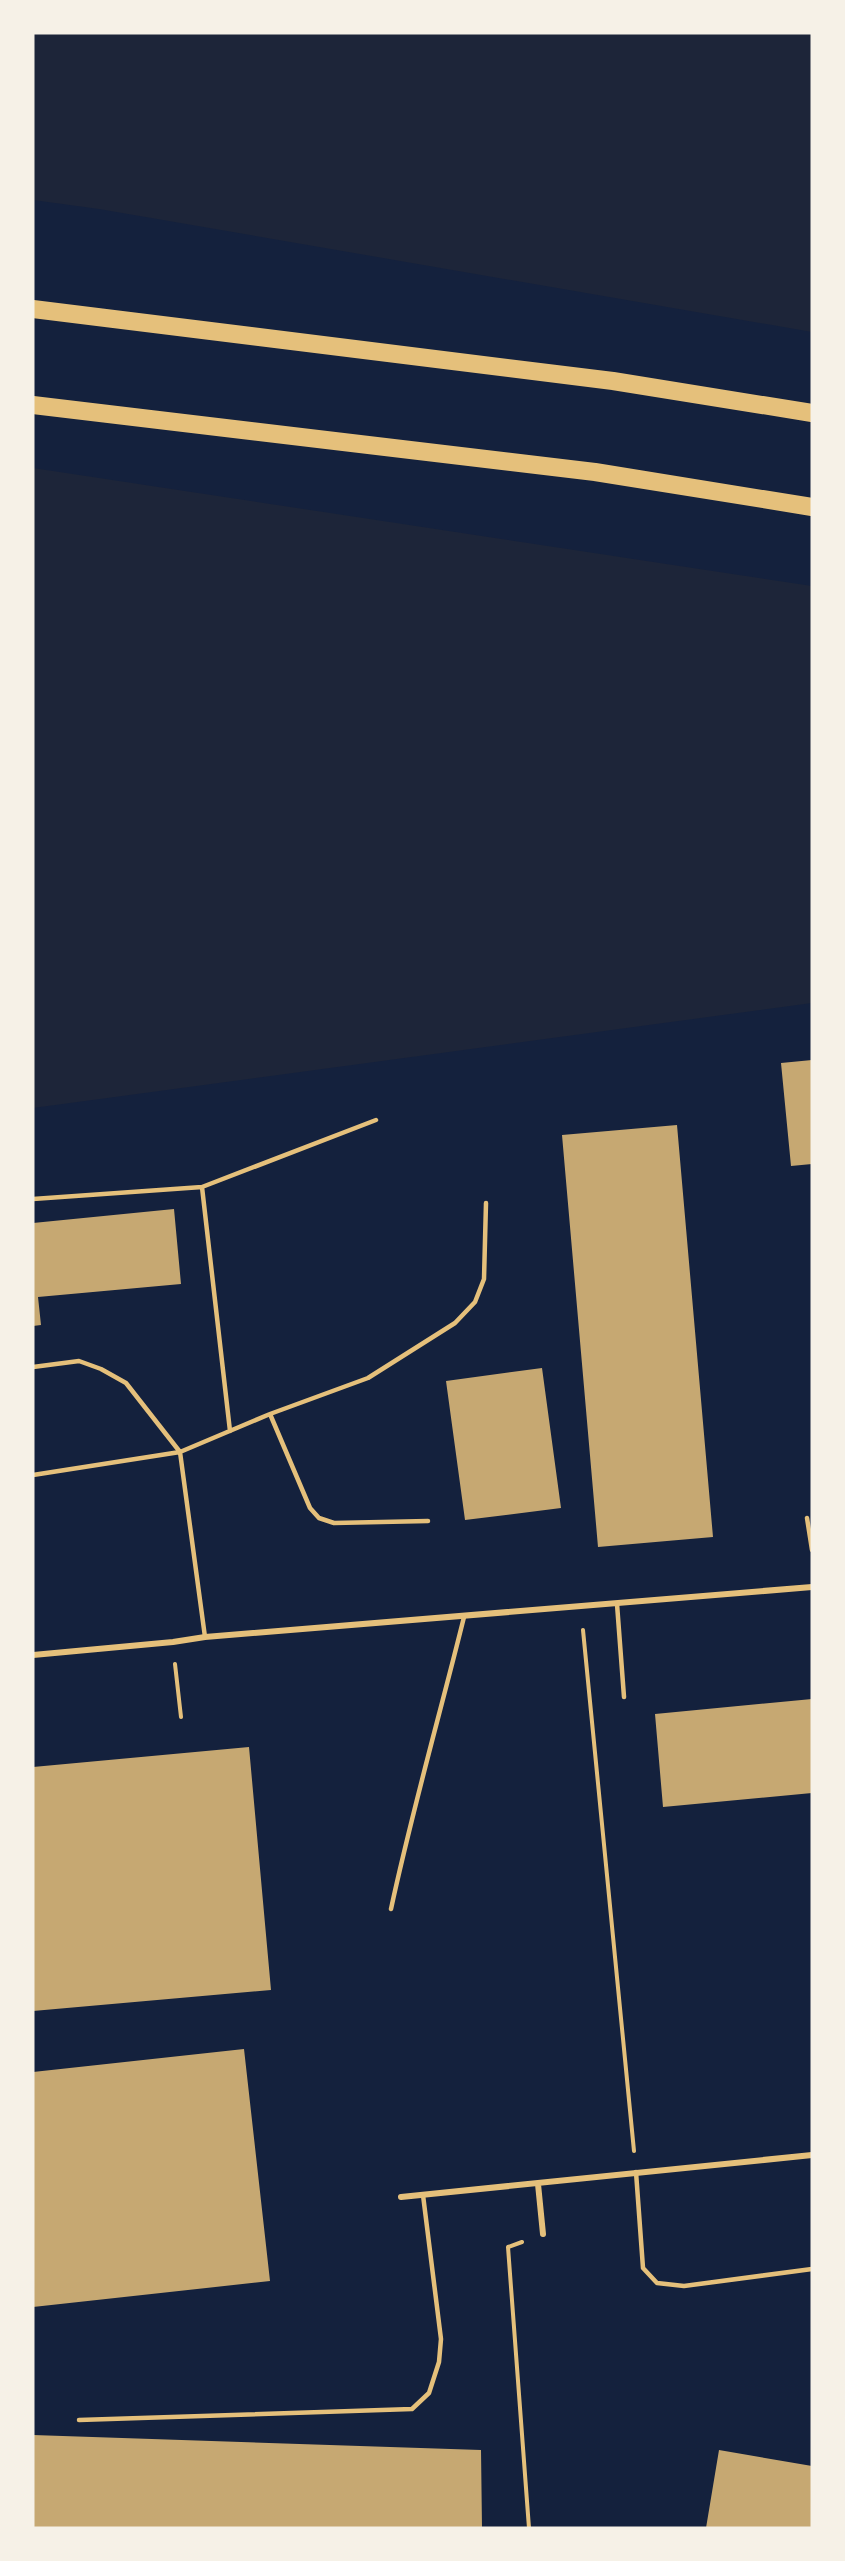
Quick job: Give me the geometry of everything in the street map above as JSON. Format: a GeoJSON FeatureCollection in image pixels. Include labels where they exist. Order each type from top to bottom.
{"type":"FeatureCollection","features":[{"type":"Feature","properties":{"kind":"highway"},"geometry":{"type":"LineString","coordinates":[[33,309],[613,381],[812,413]]}},
{"type":"Feature","properties":{"kind":"highway"},"geometry":{"type":"LineString","coordinates":[[33,405],[595,472],[812,507]]}},
{"type":"Feature","properties":{"kind":"street"},"geometry":{"type":"LineString","coordinates":[[33,1655],[205,1637],[812,1587]]}},
{"type":"Feature","properties":{"kind":"street"},"geometry":{"type":"LineString","coordinates":[[401,2197],[812,2155]]}},
{"type":"Feature","properties":{"kind":"street"},"geometry":{"type":"LineString","coordinates":[[538,2184],[543,2234]]}},
{"type":"Feature","properties":{"kind":"lane"},"geometry":{"type":"LineString","coordinates":[[33,1199],[201,1187],[376,1120]]}},
{"type":"Feature","properties":{"kind":"lane"},"geometry":{"type":"LineString","coordinates":[[201,1187],[230,1431]]}},
{"type":"Feature","properties":{"kind":"lane"},"geometry":{"type":"LineString","coordinates":[[33,1475],[180,1452],[270,1414],[368,1378],[455,1323],[476,1302],[484,1279],[486,1203]]}},
{"type":"Feature","properties":{"kind":"lane"},"geometry":{"type":"LineString","coordinates":[[33,1367],[79,1361],[101,1369],[126,1383],[180,1452],[205,1637]]}},
{"type":"Feature","properties":{"kind":"lane"},"geometry":{"type":"LineString","coordinates":[[270,1414],[310,1508],[319,1518],[334,1523],[428,1521]]}},
{"type":"Feature","properties":{"kind":"lane"},"geometry":{"type":"LineString","coordinates":[[807,1518],[812,1550]]}},
{"type":"Feature","properties":{"kind":"lane"},"geometry":{"type":"LineString","coordinates":[[617,1604],[624,1697]]}},
{"type":"Feature","properties":{"kind":"lane"},"geometry":{"type":"LineString","coordinates":[[391,1909],[409,1822],[427,1766],[464,1617]]}},
{"type":"Feature","properties":{"kind":"lane"},"geometry":{"type":"LineString","coordinates":[[636,2172],[643,2268],[657,2283],[684,2286],[812,2270]]}},
{"type":"Feature","properties":{"kind":"lane"},"geometry":{"type":"LineString","coordinates":[[80,2420],[382,2412],[412,2409],[429,2393],[440,2362],[441,2339],[423,2195]]}},
{"type":"Feature","properties":{"kind":"path"},"geometry":{"type":"LineString","coordinates":[[581,1607],[636,2172]]}},
{"type":"Feature","properties":{"kind":"path"},"geometry":{"type":"LineString","coordinates":[[173,1642],[181,1716]]}},
{"type":"Feature","properties":{"kind":"path"},"geometry":{"type":"LineString","coordinates":[[529,2528],[508,2247],[543,2234]]}},
{"type":"Feature","properties":{"kind":"shaded area"},"geometry":{"type":"Polygon","coordinates":[[[33,33],[812,33],[812,332],[99,209],[33,200],[33,33]]]}},
{"type":"Feature","properties":{"kind":"shaded area"},"geometry":{"type":"Polygon","coordinates":[[[33,468],[812,586],[812,1003],[33,1108],[33,468]]]}},
{"type":"Feature","properties":{"kind":"building"},"geometry":{"type":"Polygon","coordinates":[[[812,1060],[812,1164],[791,1166],[781,1063],[812,1060]]]}},
{"type":"Feature","properties":{"kind":"building"},"geometry":{"type":"Polygon","coordinates":[[[677,1125],[713,1537],[598,1547],[562,1135],[677,1125]]]}},
{"type":"Feature","properties":{"kind":"building"},"geometry":{"type":"Polygon","coordinates":[[[174,1209],[181,1284],[38,1297],[41,1325],[33,1326],[33,1223],[174,1209]]]}},
{"type":"Feature","properties":{"kind":"building"},"geometry":{"type":"Polygon","coordinates":[[[542,1368],[561,1508],[465,1520],[446,1381],[542,1368]]]}},
{"type":"Feature","properties":{"kind":"building"},"geometry":{"type":"Polygon","coordinates":[[[812,1699],[812,1793],[663,1807],[655,1714],[812,1699]]]}},
{"type":"Feature","properties":{"kind":"building"},"geometry":{"type":"Polygon","coordinates":[[[249,1747],[271,1990],[33,2011],[33,1767],[249,1747]]]}},
{"type":"Feature","properties":{"kind":"building"},"geometry":{"type":"Polygon","coordinates":[[[244,2049],[270,2281],[33,2307],[33,2072],[244,2049]]]}},
{"type":"Feature","properties":{"kind":"building"},"geometry":{"type":"Polygon","coordinates":[[[33,2435],[481,2450],[482,2528],[33,2528],[33,2435]]]}},
{"type":"Feature","properties":{"kind":"building"},"geometry":{"type":"Polygon","coordinates":[[[719,2450],[812,2466],[812,2528],[706,2528],[719,2450]]]}}]}
